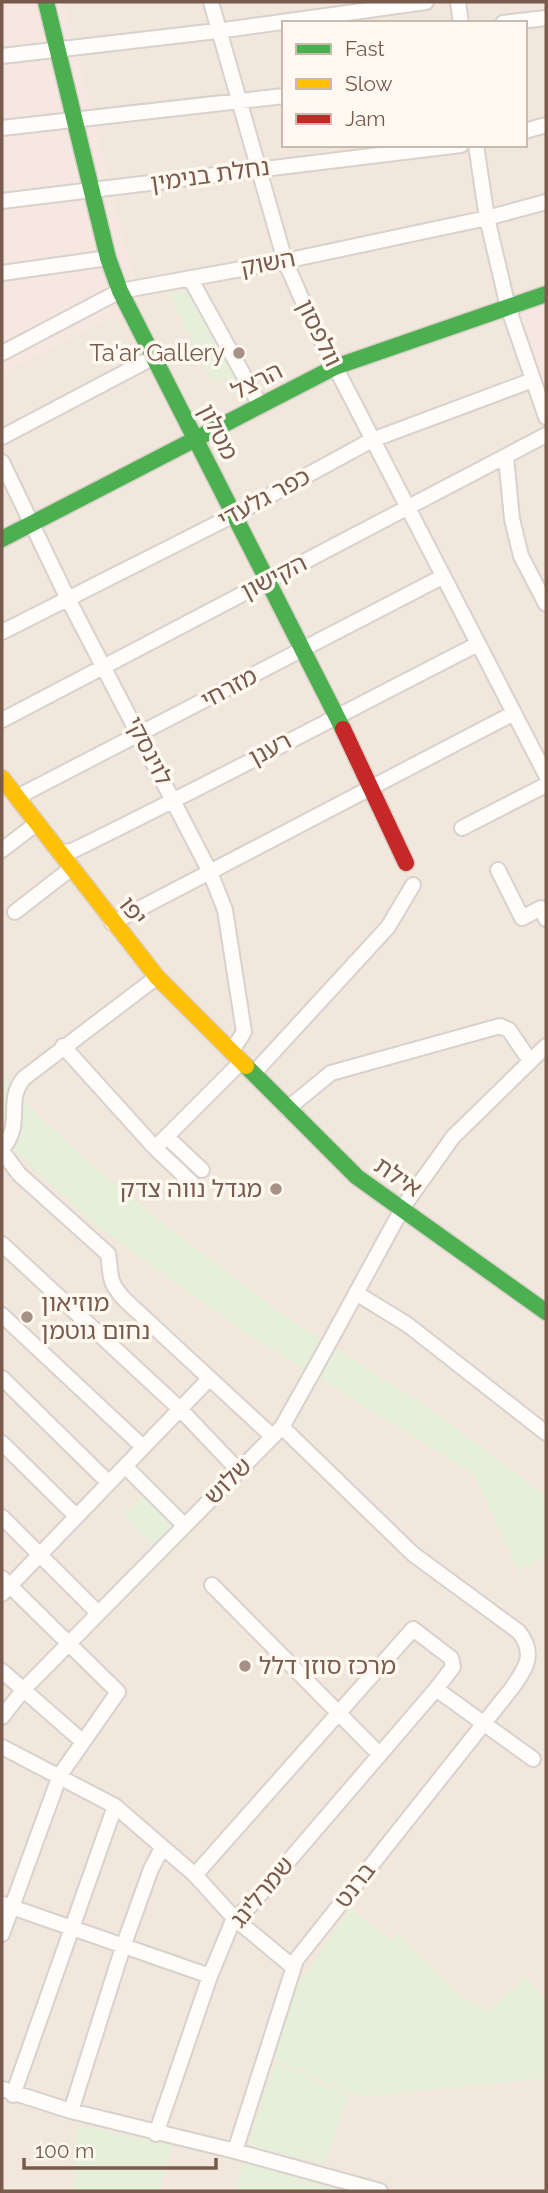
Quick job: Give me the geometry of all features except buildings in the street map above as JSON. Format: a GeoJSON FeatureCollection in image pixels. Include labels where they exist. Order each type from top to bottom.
{"type":"FeatureCollection","features":[{"type":"Feature","properties":{"kind":"street","name":"מטלון"},"geometry":{"type":"LineString","coordinates":[[46,2],[108,258],[120,291],[373,787],[406,863]]}},
{"type":"Feature","properties":{"kind":"street","name":"וולפסון"},"geometry":{"type":"LineString","coordinates":[[211,2],[217,31],[285,261],[335,367],[442,578],[546,775]]}},
{"type":"Feature","properties":{"kind":"street"},"geometry":{"type":"LineString","coordinates":[[289,21],[426,2]]}},
{"type":"Feature","properties":{"kind":"street"},"geometry":{"type":"LineString","coordinates":[[458,2],[461,21]]}},
{"type":"Feature","properties":{"kind":"street"},"geometry":{"type":"LineString","coordinates":[[524,21],[546,19]]}},
{"type":"Feature","properties":{"kind":"street"},"geometry":{"type":"LineString","coordinates":[[2,57],[282,22]]}},
{"type":"Feature","properties":{"kind":"street"},"geometry":{"type":"LineString","coordinates":[[2,128],[282,96]]}},
{"type":"Feature","properties":{"kind":"street"},"geometry":{"type":"LineString","coordinates":[[527,130],[546,125]]}},
{"type":"Feature","properties":{"kind":"street","name":"נחלת בנימין"},"geometry":{"type":"LineString","coordinates":[[2,201],[444,147]]}},
{"type":"Feature","properties":{"kind":"street"},"geometry":{"type":"LineString","coordinates":[[476,147],[487,218],[508,307],[546,417]]}},
{"type":"Feature","properties":{"kind":"street","name":"השוק"},"geometry":{"type":"LineString","coordinates":[[2,353],[120,291],[285,261],[487,218],[546,202]]}},
{"type":"Feature","properties":{"kind":"street"},"geometry":{"type":"LineString","coordinates":[[2,273],[108,258]]}},
{"type":"Feature","properties":{"kind":"street"},"geometry":{"type":"LineString","coordinates":[[190,278],[260,405]]}},
{"type":"Feature","properties":{"kind":"street","name":"הרצל"},"geometry":{"type":"LineString","coordinates":[[2,539],[335,367],[546,294]]}},
{"type":"Feature","properties":{"kind":"street"},"geometry":{"type":"LineString","coordinates":[[2,437],[154,357]]}},
{"type":"Feature","properties":{"kind":"street","name":"כפר גלעדי"},"geometry":{"type":"LineString","coordinates":[[2,632],[234,515],[372,440],[533,380]]}},
{"type":"Feature","properties":{"kind":"street","name":"הקישון"},"geometry":{"type":"LineString","coordinates":[[2,720],[546,435]]}},
{"type":"Feature","properties":{"kind":"street"},"geometry":{"type":"LineString","coordinates":[[506,457],[512,519],[521,556],[546,604]]}},
{"type":"Feature","properties":{"kind":"street","name":"לוינסקי"},"geometry":{"type":"LineString","coordinates":[[2,462],[68,598],[210,872],[225,910],[244,1032],[236,1057]]}},
{"type":"Feature","properties":{"kind":"street","name":"מזרחי"},"geometry":{"type":"LineString","coordinates":[[21,802],[24,793],[442,578]]}},
{"type":"Feature","properties":{"kind":"street","name":"רענן"},"geometry":{"type":"LineString","coordinates":[[61,852],[72,851],[174,801],[336,714],[478,644]]}},
{"type":"Feature","properties":{"kind":"street"},"geometry":{"type":"LineString","coordinates":[[112,923],[514,713]]}},
{"type":"Feature","properties":{"kind":"street","name":"יפו"},"geometry":{"type":"LineString","coordinates":[[2,778],[73,867],[112,923],[157,976],[236,1057]]}},
{"type":"Feature","properties":{"kind":"street"},"geometry":{"type":"LineString","coordinates":[[462,828],[546,785]]}},
{"type":"Feature","properties":{"kind":"street"},"geometry":{"type":"LineString","coordinates":[[2,850],[37,823]]}},
{"type":"Feature","properties":{"kind":"street"},"geometry":{"type":"LineString","coordinates":[[15,912],[73,867]]}},
{"type":"Feature","properties":{"kind":"street"},"geometry":{"type":"LineString","coordinates":[[498,870],[522,918],[544,911]]}},
{"type":"Feature","properties":{"kind":"street"},"geometry":{"type":"LineString","coordinates":[[253,1074],[388,926],[413,885]]}},
{"type":"Feature","properties":{"kind":"street"},"geometry":{"type":"LineString","coordinates":[[157,976],[63,1046],[17,1087],[14,1133],[2,1150],[19,1174],[108,1254],[108,1275],[113,1286],[209,1379],[277,1432]]}},
{"type":"Feature","properties":{"kind":"street"},"geometry":{"type":"LineString","coordinates":[[287,1108],[331,1073],[500,1026],[509,1030],[530,1060]]}},
{"type":"Feature","properties":{"kind":"street"},"geometry":{"type":"LineString","coordinates":[[63,1046],[155,1148],[192,1183]]}},
{"type":"Feature","properties":{"kind":"street","name":"שלוש"},"geometry":{"type":"LineString","coordinates":[[2,1717],[24,1689],[67,1644],[277,1432],[403,1207],[453,1137],[546,1046]]}},
{"type":"Feature","properties":{"kind":"street"},"geometry":{"type":"LineString","coordinates":[[155,1148],[236,1057]]}},
{"type":"Feature","properties":{"kind":"street","name":"אילת"},"geometry":{"type":"LineString","coordinates":[[236,1057],[357,1177],[403,1207],[546,1312]]}},
{"type":"Feature","properties":{"kind":"street"},"geometry":{"type":"LineString","coordinates":[[167,1137],[202,1170]]}},
{"type":"Feature","properties":{"kind":"street"},"geometry":{"type":"LineString","coordinates":[[2,1244],[181,1410],[239,1469]]}},
{"type":"Feature","properties":{"kind":"street"},"geometry":{"type":"LineString","coordinates":[[356,1293],[408,1325],[484,1381],[546,1433]]}},
{"type":"Feature","properties":{"kind":"street"},"geometry":{"type":"LineString","coordinates":[[2,1315],[143,1447]]}},
{"type":"Feature","properties":{"kind":"street"},"geometry":{"type":"LineString","coordinates":[[2,1378],[108,1482]]}},
{"type":"Feature","properties":{"kind":"street"},"geometry":{"type":"LineString","coordinates":[[2,1934],[6,1905],[60,1774],[118,1692],[4,1586],[40,1553],[209,1379]]}},
{"type":"Feature","properties":{"kind":"street","name":"ברנט"},"geometry":{"type":"LineString","coordinates":[[235,2151],[293,1967],[526,1669],[529,1650],[519,1632],[413,1554],[277,1432]]}},
{"type":"Feature","properties":{"kind":"street"},"geometry":{"type":"LineString","coordinates":[[2,1443],[76,1516]]}},
{"type":"Feature","properties":{"kind":"street"},"geometry":{"type":"LineString","coordinates":[[125,1466],[184,1525]]}},
{"type":"Feature","properties":{"kind":"street"},"geometry":{"type":"LineString","coordinates":[[2,1517],[98,1613]]}},
{"type":"Feature","properties":{"kind":"street"},"geometry":{"type":"LineString","coordinates":[[212,1585],[379,1754]]}},
{"type":"Feature","properties":{"kind":"street","name":"שמרלינג"},"geometry":{"type":"LineString","coordinates":[[156,2134],[209,1976],[234,1918],[250,1906],[436,1689],[453,1667],[451,1658],[413,1629],[337,1714]]}},
{"type":"Feature","properties":{"kind":"street"},"geometry":{"type":"LineString","coordinates":[[2,1671],[82,1741]]}},
{"type":"Feature","properties":{"kind":"street"},"geometry":{"type":"LineString","coordinates":[[436,1689],[533,1759]]}},
{"type":"Feature","properties":{"kind":"street"},"geometry":{"type":"LineString","coordinates":[[195,1875],[337,1714]]}},
{"type":"Feature","properties":{"kind":"street"},"geometry":{"type":"LineString","coordinates":[[2,1747],[60,1774],[115,1806],[195,1875],[234,1918],[293,1967]]}},
{"type":"Feature","properties":{"kind":"street"},"geometry":{"type":"LineString","coordinates":[[115,1806],[7,2092],[156,2134],[235,2151],[380,2191]]}},
{"type":"Feature","properties":{"kind":"street"},"geometry":{"type":"LineString","coordinates":[[71,2111],[123,1947],[151,1869],[162,1848]]}},
{"type":"Feature","properties":{"kind":"street"},"geometry":{"type":"LineString","coordinates":[[6,1905],[209,1976]]}},
{"type":"Feature","properties":{"kind":"shaded area"},"geometry":{"type":"Polygon","coordinates":[[[2,2],[546,2],[546,2191],[2,2191],[2,2]]]}},
{"type":"Feature","properties":{"kind":"shaded area"},"geometry":{"type":"Polygon","coordinates":[[[2,2],[65,2],[140,301],[2,375],[2,2]]]}},
{"type":"Feature","properties":{"kind":"shaded area"},"geometry":{"type":"Polygon","coordinates":[[[546,288],[546,431],[499,305],[546,288]]]}},
{"type":"Feature","properties":{"kind":"green space"},"geometry":{"type":"Polygon","coordinates":[[[199,288],[259,397],[241,404],[226,378],[212,382],[169,294],[199,288]]]}},
{"type":"Feature","properties":{"kind":"green space"},"geometry":{"type":"Polygon","coordinates":[[[2,1074],[25,1102],[90,1163],[164,1224],[282,1314],[429,1408],[546,1496],[546,1557],[518,1571],[475,1475],[247,1334],[95,1225],[2,1140],[2,1074]]]}},
{"type":"Feature","properties":{"kind":"green space"},"geometry":{"type":"Polygon","coordinates":[[[146,1492],[178,1523],[156,1547],[124,1515],[146,1492]]]}},
{"type":"Feature","properties":{"kind":"green space"},"geometry":{"type":"Polygon","coordinates":[[[351,1908],[392,1942],[398,1933],[461,1998],[490,2011],[525,1977],[546,2000],[546,2078],[360,2097],[274,2060],[299,1983],[351,1908]]]}},
{"type":"Feature","properties":{"kind":"green space"},"geometry":{"type":"Polygon","coordinates":[[[275,2063],[349,2095],[325,2164],[248,2145],[275,2063]]]}},
{"type":"Feature","properties":{"kind":"green space"},"geometry":{"type":"Polygon","coordinates":[[[77,2125],[172,2145],[160,2191],[71,2191],[74,2187],[77,2125]]]}},
{"type":"Feature","properties":{"kind":"green space"},"geometry":{"type":"Polygon","coordinates":[[[244,2163],[344,2191],[234,2191],[244,2163]]]}},
{"type":"Feature","properties":{"kind":"traffic: fast"},"geometry":{"type":"LineString","coordinates":[[46,2],[108,258],[120,291],[343,729]]}},
{"type":"Feature","properties":{"kind":"traffic: fast"},"geometry":{"type":"LineString","coordinates":[[2,539],[335,367],[546,294]]}},
{"type":"Feature","properties":{"kind":"traffic: fast"},"geometry":{"type":"LineString","coordinates":[[246,1066],[357,1177],[546,1312]]}},
{"type":"Feature","properties":{"kind":"traffic: slow"},"geometry":{"type":"LineString","coordinates":[[2,778],[157,977],[246,1066]]}},
{"type":"Feature","properties":{"kind":"traffic: jam"},"geometry":{"type":"LineString","coordinates":[[343,729],[406,863]]}},
{"type":"Feature","properties":{"kind":"place","name":"Ta'ar Gallery"},"geometry":{"type":"Point","coordinates":[239,353]}},
{"type":"Feature","properties":{"kind":"place","name":"מגדל נווה צדק"},"geometry":{"type":"Point","coordinates":[276,1189]}},
{"type":"Feature","properties":{"kind":"place","name":"מוזיאון נחום גוטמן"},"geometry":{"type":"Point","coordinates":[27,1317]}},
{"type":"Feature","properties":{"kind":"place","name":"מרכז סוזן דלל"},"geometry":{"type":"Point","coordinates":[245,1666]}}]}
